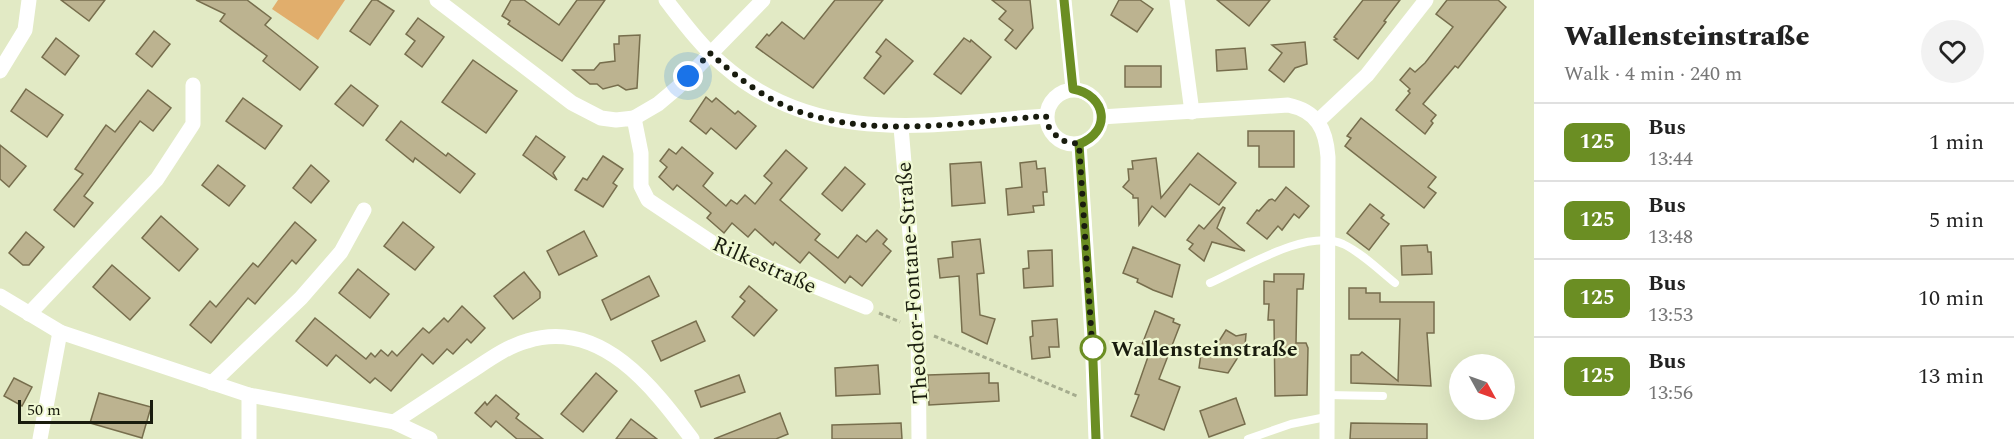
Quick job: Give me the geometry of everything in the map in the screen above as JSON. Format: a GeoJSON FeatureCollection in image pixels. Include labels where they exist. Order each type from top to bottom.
{"type":"FeatureCollection","features":[{"type":"Feature","properties":{"kind":"street"},"geometry":{"type":"LineString","coordinates":[[0,72],[25,30],[29,0]]}},
{"type":"Feature","properties":{"kind":"street"},"geometry":{"type":"LineString","coordinates":[[437,0],[572,103],[601,118],[616,120],[634,118],[658,104],[763,0]]}},
{"type":"Feature","properties":{"kind":"street"},"geometry":{"type":"LineString","coordinates":[[666,0],[710,53],[741,79],[797,111],[861,124],[901,127],[1046,116]]}},
{"type":"Feature","properties":{"kind":"street"},"geometry":{"type":"LineString","coordinates":[[1064,0],[1073,89]]}},
{"type":"Feature","properties":{"kind":"street"},"geometry":{"type":"LineString","coordinates":[[1177,0],[1192,112]]}},
{"type":"Feature","properties":{"kind":"street"},"geometry":{"type":"LineString","coordinates":[[1318,121],[1367,75],[1426,0]]}},
{"type":"Feature","properties":{"kind":"street"},"geometry":{"type":"LineString","coordinates":[[29,314],[157,179],[193,124],[193,85]]}},
{"type":"Feature","properties":{"kind":"street"},"geometry":{"type":"LineString","coordinates":[[1073,89],[1083,91],[1093,97],[1099,106],[1101,117],[1095,134],[1079,144],[1060,140],[1048,126],[1046,116],[1050,103],[1060,93],[1073,89]]}},
{"type":"Feature","properties":{"kind":"street"},"geometry":{"type":"LineString","coordinates":[[1101,117],[1288,105],[1300,108],[1318,121],[1327,140],[1328,157],[1327,439]]}},
{"type":"Feature","properties":{"kind":"street","name":"Rilkestraße"},"geometry":{"type":"LineString","coordinates":[[634,118],[641,153],[641,186],[648,200],[720,248],[866,307]]}},
{"type":"Feature","properties":{"kind":"street","name":"Theodor-Fontane-Straße"},"geometry":{"type":"LineString","coordinates":[[901,127],[918,330],[919,439]]}},
{"type":"Feature","properties":{"kind":"street"},"geometry":{"type":"LineString","coordinates":[[1079,144],[1096,439]]}},
{"type":"Feature","properties":{"kind":"street"},"geometry":{"type":"LineString","coordinates":[[212,383],[308,291],[341,252],[364,210]]}},
{"type":"Feature","properties":{"kind":"street"},"geometry":{"type":"LineString","coordinates":[[0,296],[60,332],[212,383],[249,395],[394,422],[430,439]]}},
{"type":"Feature","properties":{"kind":"street"},"geometry":{"type":"LineString","coordinates":[[40,439],[60,332]]}},
{"type":"Feature","properties":{"kind":"street"},"geometry":{"type":"LineString","coordinates":[[394,422],[501,352],[527,341],[551,337],[591,342],[621,360],[658,393],[692,439]]}},
{"type":"Feature","properties":{"kind":"street"},"geometry":{"type":"LineString","coordinates":[[249,395],[249,439]]}},
{"type":"Feature","properties":{"kind":"lane"},"geometry":{"type":"LineString","coordinates":[[1210,283],[1299,243],[1326,240],[1335,241],[1353,250],[1395,283]]}},
{"type":"Feature","properties":{"kind":"lane"},"geometry":{"type":"LineString","coordinates":[[1326,395],[1383,396]]}},
{"type":"Feature","properties":{"kind":"lane"},"geometry":{"type":"LineString","coordinates":[[1248,439],[1291,423],[1326,417]]}},
{"type":"Feature","properties":{"kind":"path"},"geometry":{"type":"LineString","coordinates":[[866,307],[1095,403]]}},
{"type":"Feature","properties":{"kind":"shaded area"},"geometry":{"type":"Polygon","coordinates":[[[278,0],[345,0],[318,40],[272,9],[278,0]]]}},
{"type":"Feature","properties":{"kind":"building"},"geometry":{"type":"Polygon","coordinates":[[[61,0],[105,0],[89,21],[61,0]]]}},
{"type":"Feature","properties":{"kind":"building"},"geometry":{"type":"Polygon","coordinates":[[[196,0],[247,0],[271,18],[265,25],[318,67],[300,90],[263,61],[267,56],[220,21],[225,14],[196,0]]]}},
{"type":"Feature","properties":{"kind":"building"},"geometry":{"type":"Polygon","coordinates":[[[372,0],[377,0],[394,11],[370,45],[350,31],[372,0]]]}},
{"type":"Feature","properties":{"kind":"building"},"geometry":{"type":"Polygon","coordinates":[[[511,0],[524,0],[559,25],[577,0],[605,0],[562,61],[508,24],[510,21],[502,16],[511,0]]]}},
{"type":"Feature","properties":{"kind":"building"},"geometry":{"type":"Polygon","coordinates":[[[835,0],[883,0],[813,88],[756,47],[782,22],[804,39],[835,0]]]}},
{"type":"Feature","properties":{"kind":"building"},"geometry":{"type":"Polygon","coordinates":[[[992,0],[1030,0],[1033,28],[1016,49],[1005,40],[1013,30],[999,19],[1006,11],[992,0]]]}},
{"type":"Feature","properties":{"kind":"building"},"geometry":{"type":"Polygon","coordinates":[[[1119,0],[1140,0],[1153,9],[1137,32],[1111,15],[1119,0]]]}},
{"type":"Feature","properties":{"kind":"building"},"geometry":{"type":"Polygon","coordinates":[[[1217,0],[1270,0],[1249,26],[1217,0]]]}},
{"type":"Feature","properties":{"kind":"building"},"geometry":{"type":"Polygon","coordinates":[[[1363,0],[1400,0],[1358,59],[1334,40],[1337,39],[1334,37],[1363,0]]]}},
{"type":"Feature","properties":{"kind":"building"},"geometry":{"type":"Polygon","coordinates":[[[1447,0],[1498,0],[1506,7],[1458,68],[1455,66],[1423,104],[1436,115],[1425,134],[1396,110],[1410,93],[1408,91],[1410,89],[1400,80],[1410,68],[1415,72],[1425,63],[1453,27],[1436,14],[1447,0]]]}},
{"type":"Feature","properties":{"kind":"building"},"geometry":{"type":"Polygon","coordinates":[[[418,18],[444,37],[422,67],[405,54],[415,41],[406,34],[418,18]]]}},
{"type":"Feature","properties":{"kind":"building"},"geometry":{"type":"Polygon","coordinates":[[[154,31],[170,44],[152,67],[136,54],[154,31]]]}},
{"type":"Feature","properties":{"kind":"building"},"geometry":{"type":"Polygon","coordinates":[[[640,35],[637,88],[626,90],[618,85],[603,89],[597,84],[590,84],[573,70],[594,70],[600,63],[615,61],[614,44],[619,44],[619,36],[640,35]]]}},
{"type":"Feature","properties":{"kind":"building"},"geometry":{"type":"Polygon","coordinates":[[[56,38],[79,56],[65,75],[42,57],[56,38]]]}},
{"type":"Feature","properties":{"kind":"building"},"geometry":{"type":"Polygon","coordinates":[[[964,38],[970,42],[971,40],[991,57],[961,94],[934,74],[964,38]]]}},
{"type":"Feature","properties":{"kind":"building"},"geometry":{"type":"Polygon","coordinates":[[[886,39],[913,61],[884,94],[864,78],[881,56],[876,52],[886,39]]]}},
{"type":"Feature","properties":{"kind":"building"},"geometry":{"type":"Polygon","coordinates":[[[1305,42],[1307,64],[1295,68],[1284,82],[1269,70],[1282,53],[1272,45],[1305,42]]]}},
{"type":"Feature","properties":{"kind":"building"},"geometry":{"type":"Polygon","coordinates":[[[1245,48],[1247,69],[1217,71],[1216,50],[1245,48]]]}},
{"type":"Feature","properties":{"kind":"building"},"geometry":{"type":"Polygon","coordinates":[[[473,60],[517,91],[486,133],[442,102],[473,60]]]}},
{"type":"Feature","properties":{"kind":"building"},"geometry":{"type":"Polygon","coordinates":[[[1125,66],[1161,66],[1161,87],[1125,87],[1125,66]]]}},
{"type":"Feature","properties":{"kind":"building"},"geometry":{"type":"Polygon","coordinates":[[[351,85],[378,106],[363,126],[335,104],[351,85]]]}},
{"type":"Feature","properties":{"kind":"building"},"geometry":{"type":"Polygon","coordinates":[[[26,89],[63,115],[47,137],[11,111],[26,89]]]}},
{"type":"Feature","properties":{"kind":"building"},"geometry":{"type":"Polygon","coordinates":[[[148,90],[171,108],[153,131],[140,121],[84,196],[93,203],[74,227],[54,210],[83,174],[75,169],[106,125],[115,132],[148,90]]]}},
{"type":"Feature","properties":{"kind":"building"},"geometry":{"type":"Polygon","coordinates":[[[706,97],[712,102],[716,98],[735,114],[738,111],[756,126],[736,149],[711,128],[706,134],[690,121],[706,97]]]}},
{"type":"Feature","properties":{"kind":"building"},"geometry":{"type":"Polygon","coordinates":[[[243,98],[282,126],[265,149],[226,121],[243,98]]]}},
{"type":"Feature","properties":{"kind":"building"},"geometry":{"type":"Polygon","coordinates":[[[1361,118],[1436,177],[1428,187],[1436,193],[1424,208],[1345,146],[1351,138],[1347,136],[1361,118]]]}},
{"type":"Feature","properties":{"kind":"building"},"geometry":{"type":"Polygon","coordinates":[[[401,121],[446,156],[448,153],[475,174],[460,193],[415,158],[413,162],[386,140],[401,121]]]}},
{"type":"Feature","properties":{"kind":"building"},"geometry":{"type":"Polygon","coordinates":[[[1248,131],[1294,131],[1294,167],[1259,167],[1259,146],[1248,146],[1248,131]]]}},
{"type":"Feature","properties":{"kind":"building"},"geometry":{"type":"Polygon","coordinates":[[[536,136],[565,157],[553,173],[557,180],[523,155],[536,136]]]}},
{"type":"Feature","properties":{"kind":"building"},"geometry":{"type":"Polygon","coordinates":[[[0,145],[26,166],[9,187],[0,179],[0,145]]]}},
{"type":"Feature","properties":{"kind":"building"},"geometry":{"type":"Polygon","coordinates":[[[682,147],[713,173],[703,186],[726,206],[731,200],[737,204],[745,195],[755,204],[772,183],[764,176],[786,150],[807,168],[780,200],[820,234],[815,240],[838,258],[857,235],[866,242],[877,230],[887,239],[883,244],[891,251],[862,286],[850,276],[845,283],[809,252],[800,263],[775,242],[773,245],[755,229],[748,237],[732,223],[724,233],[707,218],[711,213],[677,185],[673,190],[659,177],[667,167],[660,161],[669,149],[676,154],[682,147]]]}},
{"type":"Feature","properties":{"kind":"building"},"geometry":{"type":"Polygon","coordinates":[[[1198,153],[1236,183],[1219,205],[1190,184],[1165,217],[1152,206],[1139,225],[1138,198],[1133,198],[1133,195],[1123,187],[1129,180],[1128,169],[1133,169],[1132,161],[1156,158],[1161,198],[1198,153]]]}},
{"type":"Feature","properties":{"kind":"building"},"geometry":{"type":"Polygon","coordinates":[[[603,156],[623,169],[613,183],[617,186],[603,207],[575,190],[583,178],[587,180],[603,156]]]}},
{"type":"Feature","properties":{"kind":"building"},"geometry":{"type":"Polygon","coordinates":[[[1036,161],[1037,169],[1045,168],[1047,192],[1043,192],[1044,205],[1033,206],[1034,212],[1008,215],[1006,189],[1022,187],[1020,163],[1036,161]]]}},
{"type":"Feature","properties":{"kind":"building"},"geometry":{"type":"Polygon","coordinates":[[[981,162],[985,203],[952,206],[950,164],[981,162]]]}},
{"type":"Feature","properties":{"kind":"building"},"geometry":{"type":"Polygon","coordinates":[[[218,165],[245,186],[229,206],[202,185],[218,165]]]}},
{"type":"Feature","properties":{"kind":"building"},"geometry":{"type":"Polygon","coordinates":[[[311,165],[329,181],[311,203],[293,188],[311,165]]]}},
{"type":"Feature","properties":{"kind":"building"},"geometry":{"type":"Polygon","coordinates":[[[845,167],[865,184],[842,211],[822,194],[845,167]]]}},
{"type":"Feature","properties":{"kind":"building"},"geometry":{"type":"Polygon","coordinates":[[[1286,187],[1309,206],[1299,218],[1294,214],[1282,230],[1278,226],[1267,239],[1247,223],[1269,200],[1275,201],[1286,187]]]}},
{"type":"Feature","properties":{"kind":"building"},"geometry":{"type":"Polygon","coordinates":[[[1370,204],[1384,215],[1381,218],[1389,224],[1369,250],[1347,233],[1370,204]]]}},
{"type":"Feature","properties":{"kind":"building"},"geometry":{"type":"Polygon","coordinates":[[[1223,207],[1225,208],[1217,228],[1245,251],[1212,242],[1204,261],[1189,249],[1193,244],[1187,240],[1199,225],[1204,229],[1223,207]]]}},
{"type":"Feature","properties":{"kind":"building"},"geometry":{"type":"Polygon","coordinates":[[[161,216],[198,249],[179,271],[142,238],[161,216]]]}},
{"type":"Feature","properties":{"kind":"building"},"geometry":{"type":"Polygon","coordinates":[[[295,222],[316,240],[296,264],[292,260],[255,304],[248,298],[211,343],[190,325],[210,301],[216,307],[253,263],[258,267],[295,222]]]}},
{"type":"Feature","properties":{"kind":"building"},"geometry":{"type":"Polygon","coordinates":[[[403,222],[434,247],[415,270],[384,246],[403,222]]]}},
{"type":"Feature","properties":{"kind":"building"},"geometry":{"type":"Polygon","coordinates":[[[584,231],[597,256],[559,275],[547,251],[584,231]]]}},
{"type":"Feature","properties":{"kind":"building"},"geometry":{"type":"Polygon","coordinates":[[[26,232],[44,247],[29,265],[23,265],[9,253],[26,232]]]}},
{"type":"Feature","properties":{"kind":"building"},"geometry":{"type":"Polygon","coordinates":[[[980,239],[984,273],[977,274],[980,315],[995,319],[987,344],[962,332],[959,276],[940,278],[938,259],[953,257],[952,242],[980,239]]]}},
{"type":"Feature","properties":{"kind":"building"},"geometry":{"type":"Polygon","coordinates":[[[1427,245],[1428,252],[1431,252],[1432,274],[1402,275],[1401,246],[1427,245]]]}},
{"type":"Feature","properties":{"kind":"building"},"geometry":{"type":"Polygon","coordinates":[[[1133,247],[1180,265],[1172,297],[1153,290],[1137,282],[1138,279],[1123,273],[1133,247]]]}},
{"type":"Feature","properties":{"kind":"building"},"geometry":{"type":"Polygon","coordinates":[[[1052,250],[1053,286],[1024,288],[1023,269],[1029,268],[1028,251],[1052,250]]]}},
{"type":"Feature","properties":{"kind":"building"},"geometry":{"type":"Polygon","coordinates":[[[112,265],[150,298],[130,320],[93,287],[112,265]]]}},
{"type":"Feature","properties":{"kind":"building"},"geometry":{"type":"Polygon","coordinates":[[[358,269],[389,294],[370,318],[339,293],[358,269]]]}},
{"type":"Feature","properties":{"kind":"building"},"geometry":{"type":"Polygon","coordinates":[[[524,272],[540,292],[540,298],[513,319],[494,296],[524,272]]]}},
{"type":"Feature","properties":{"kind":"building"},"geometry":{"type":"Polygon","coordinates":[[[1274,274],[1304,274],[1303,289],[1297,289],[1296,343],[1306,343],[1308,348],[1307,395],[1275,396],[1274,320],[1268,320],[1269,304],[1264,304],[1264,281],[1274,282],[1274,274]]]}},
{"type":"Feature","properties":{"kind":"building"},"geometry":{"type":"Polygon","coordinates":[[[649,276],[659,296],[611,320],[602,300],[649,276]]]}},
{"type":"Feature","properties":{"kind":"building"},"geometry":{"type":"Polygon","coordinates":[[[749,286],[777,310],[754,336],[732,317],[745,301],[740,297],[749,286]]]}},
{"type":"Feature","properties":{"kind":"building"},"geometry":{"type":"Polygon","coordinates":[[[1349,288],[1366,288],[1366,293],[1380,293],[1380,302],[1434,302],[1434,333],[1427,333],[1431,386],[1351,383],[1351,355],[1359,355],[1362,352],[1398,381],[1400,319],[1349,319],[1349,288]]]}},
{"type":"Feature","properties":{"kind":"building"},"geometry":{"type":"Polygon","coordinates":[[[462,306],[485,328],[471,343],[467,339],[453,354],[447,349],[433,364],[422,354],[391,391],[375,378],[370,383],[336,355],[327,366],[296,341],[315,318],[366,359],[371,353],[375,357],[381,350],[388,356],[392,351],[397,356],[423,328],[429,333],[444,318],[448,322],[462,306]]]}},
{"type":"Feature","properties":{"kind":"building"},"geometry":{"type":"Polygon","coordinates":[[[1155,311],[1174,319],[1173,322],[1180,325],[1159,379],[1180,387],[1164,430],[1131,416],[1139,395],[1135,394],[1150,351],[1141,347],[1155,311]]]}},
{"type":"Feature","properties":{"kind":"building"},"geometry":{"type":"Polygon","coordinates":[[[1057,319],[1059,347],[1049,347],[1050,357],[1032,359],[1030,337],[1033,336],[1032,321],[1057,319]]]}},
{"type":"Feature","properties":{"kind":"building"},"geometry":{"type":"Polygon","coordinates":[[[696,321],[705,341],[661,361],[652,341],[696,321]]]}},
{"type":"Feature","properties":{"kind":"building"},"geometry":{"type":"Polygon","coordinates":[[[1226,330],[1236,336],[1246,334],[1245,346],[1228,373],[1199,368],[1202,347],[1214,349],[1226,330]]]}},
{"type":"Feature","properties":{"kind":"building"},"geometry":{"type":"Polygon","coordinates":[[[878,365],[880,394],[836,396],[835,368],[878,365]]]}},
{"type":"Feature","properties":{"kind":"building"},"geometry":{"type":"Polygon","coordinates":[[[596,373],[617,391],[583,432],[561,414],[596,373]]]}},
{"type":"Feature","properties":{"kind":"building"},"geometry":{"type":"Polygon","coordinates":[[[989,373],[989,383],[998,383],[999,401],[929,405],[928,375],[989,373]]]}},
{"type":"Feature","properties":{"kind":"building"},"geometry":{"type":"Polygon","coordinates":[[[739,375],[745,392],[701,407],[695,391],[739,375]]]}},
{"type":"Feature","properties":{"kind":"building"},"geometry":{"type":"Polygon","coordinates":[[[14,378],[32,387],[22,406],[4,396],[14,378]]]}},
{"type":"Feature","properties":{"kind":"building"},"geometry":{"type":"Polygon","coordinates":[[[99,393],[151,407],[142,438],[90,423],[99,393]]]}},
{"type":"Feature","properties":{"kind":"building"},"geometry":{"type":"Polygon","coordinates":[[[496,395],[519,414],[516,418],[543,439],[517,439],[496,421],[491,427],[475,413],[485,402],[487,405],[496,395]]]}},
{"type":"Feature","properties":{"kind":"building"},"geometry":{"type":"Polygon","coordinates":[[[1236,398],[1245,424],[1209,437],[1200,411],[1236,398]]]}},
{"type":"Feature","properties":{"kind":"building"},"geometry":{"type":"Polygon","coordinates":[[[780,413],[788,434],[776,439],[714,439],[780,413]]]}},
{"type":"Feature","properties":{"kind":"building"},"geometry":{"type":"Polygon","coordinates":[[[631,419],[657,439],[616,439],[631,419]]]}},
{"type":"Feature","properties":{"kind":"building"},"geometry":{"type":"Polygon","coordinates":[[[901,423],[902,439],[832,439],[832,425],[901,423]]]}},
{"type":"Feature","properties":{"kind":"building"},"geometry":{"type":"Polygon","coordinates":[[[1351,423],[1427,424],[1427,439],[1350,439],[1351,423]]]}},
{"type":"Feature","properties":{"kind":"bus line","name":"125"},"geometry":{"type":"LineString","coordinates":[[1064,0],[1073,89],[1083,91],[1093,97],[1099,106],[1101,117],[1100,126],[1095,134],[1079,144],[1092,336],[1096,439]]}},
{"type":"Feature","properties":{"kind":"place","name":"Wallensteinstraße"},"geometry":{"type":"Point","coordinates":[1093,348]}},
{"type":"Feature","properties":{"kind":"route"},"geometry":{"type":"LineString","coordinates":[[688,76],[710,53],[741,79],[797,111],[861,124],[901,127],[1046,116],[1048,126],[1060,140],[1069,144],[1079,144],[1093,358],[1093,348]]}}]}
